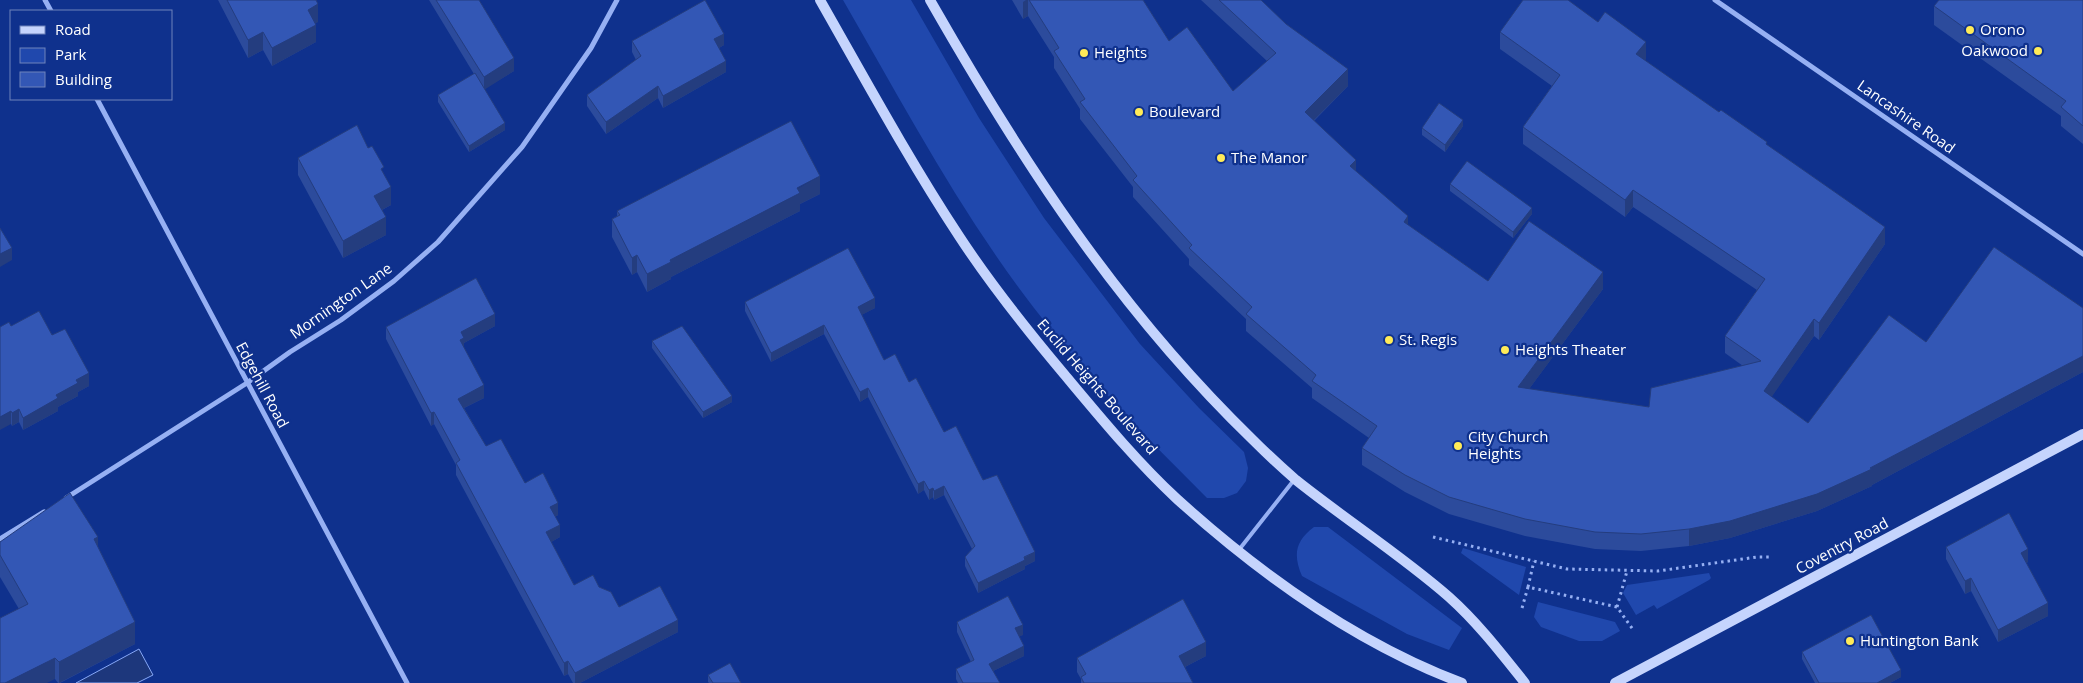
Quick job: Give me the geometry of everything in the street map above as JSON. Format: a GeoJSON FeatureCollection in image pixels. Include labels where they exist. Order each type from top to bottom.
{"type":"FeatureCollection","features":[{"type":"Feature","properties":{"kind":"main road","name":"Euclid Heights Boulevard"},"geometry":{"type":"LineString","coordinates":[[820,0],[940,207],[976,261],[1028,331],[1111,431],[1176,498],[1238,551],[1323,612],[1375,643],[1424,668],[1462,683]]}},
{"type":"Feature","properties":{"kind":"main road"},"geometry":{"type":"LineString","coordinates":[[930,0],[1007,132],[1078,238],[1128,302],[1212,398],[1295,479],[1449,597],[1488,636],[1525,683]]}},
{"type":"Feature","properties":{"kind":"main road","name":"Coventry Road"},"geometry":{"type":"LineString","coordinates":[[1615,683],[2083,434]]}},
{"type":"Feature","properties":{"kind":"street","name":"Mornington Lane"},"geometry":{"type":"LineString","coordinates":[[59,502],[247,383],[290,352],[341,320],[394,280],[438,242],[522,147],[591,48],[617,0]]}},
{"type":"Feature","properties":{"kind":"street","name":"Lancashire Road"},"geometry":{"type":"LineString","coordinates":[[1715,0],[2083,254]]}},
{"type":"Feature","properties":{"kind":"street","name":"Edgehill Road"},"geometry":{"type":"LineString","coordinates":[[98,100],[407,683]]}},
{"type":"Feature","properties":{"kind":"street"},"geometry":{"type":"LineString","coordinates":[[0,539],[50,508]]}},
{"type":"Feature","properties":{"kind":"lane"},"geometry":{"type":"LineString","coordinates":[[1238,551],[1295,479]]}},
{"type":"Feature","properties":{"kind":"path"},"geometry":{"type":"LineString","coordinates":[[1433,537],[1567,569],[1658,571],[1757,557],[1772,557]]}},
{"type":"Feature","properties":{"kind":"path"},"geometry":{"type":"LineString","coordinates":[[1522,608],[1534,561]]}},
{"type":"Feature","properties":{"kind":"path"},"geometry":{"type":"LineString","coordinates":[[1617,608],[1627,571]]}},
{"type":"Feature","properties":{"kind":"path"},"geometry":{"type":"LineString","coordinates":[[1528,587],[1617,608],[1634,631]]}},
{"type":"Feature","properties":{"kind":"green space"},"geometry":{"type":"Polygon","coordinates":[[[843,0],[911,0],[979,118],[1044,218],[1140,344],[1199,408],[1244,452],[1248,468],[1246,481],[1237,493],[1224,498],[1207,498],[1117,406],[1074,358],[1034,308],[981,234],[957,196],[843,0]]]}},
{"type":"Feature","properties":{"kind":"green space"},"geometry":{"type":"Polygon","coordinates":[[[1314,527],[1328,527],[1462,628],[1449,650],[1407,634],[1302,576],[1297,561],[1299,543],[1314,527]]]}},
{"type":"Feature","properties":{"kind":"green space"},"geometry":{"type":"Polygon","coordinates":[[[1463,548],[1526,567],[1519,595],[1461,553],[1463,548]]]}},
{"type":"Feature","properties":{"kind":"green space"},"geometry":{"type":"Polygon","coordinates":[[[1709,573],[1711,578],[1709,580],[1657,609],[1654,605],[1636,615],[1623,593],[1627,585],[1709,573]]]}},
{"type":"Feature","properties":{"kind":"green space"},"geometry":{"type":"Polygon","coordinates":[[[1538,602],[1615,622],[1620,631],[1602,641],[1579,641],[1541,627],[1534,617],[1538,602]]]}},
{"type":"Feature","properties":{"kind":"shaded area"},"geometry":{"type":"Polygon","coordinates":[[[139,649],[153,675],[137,683],[76,683],[139,649]]]}},
{"type":"Feature","properties":{"kind":"building"},"geometry":{"type":"Polygon","coordinates":[[[227,0],[316,0],[318,4],[308,10],[316,25],[272,48],[263,32],[248,40],[227,0]]]}},
{"type":"Feature","properties":{"kind":"building"},"geometry":{"type":"Polygon","coordinates":[[[436,0],[479,0],[514,58],[484,77],[436,0]]]}},
{"type":"Feature","properties":{"kind":"building"},"geometry":{"type":"Polygon","coordinates":[[[705,0],[724,34],[714,39],[726,61],[663,96],[658,86],[606,122],[587,95],[641,56],[632,41],[705,0]]]}},
{"type":"Feature","properties":{"kind":"building"},"geometry":{"type":"Polygon","coordinates":[[[1029,0],[1143,0],[1169,41],[1187,27],[1233,91],[1276,53],[1219,0],[1261,0],[1286,24],[1348,69],[1305,112],[1356,160],[1350,166],[1408,216],[1404,222],[1488,281],[1529,221],[1603,272],[1518,387],[1649,407],[1651,388],[1761,361],[1725,336],[1765,279],[1633,190],[1625,200],[1523,127],[1560,75],[1500,32],[1523,0],[1568,0],[1598,22],[1605,12],[1646,42],[1636,54],[1719,112],[1721,110],[1767,142],[1766,144],[1885,227],[1819,323],[1814,319],[1764,391],[1808,423],[1889,315],[1926,342],[1994,247],[2083,308],[2083,356],[1870,468],[1872,469],[1817,494],[1730,521],[1689,529],[1641,534],[1595,532],[1525,519],[1449,497],[1405,475],[1362,448],[1377,426],[1312,381],[1316,375],[1246,314],[1252,307],[1189,248],[1192,245],[1133,180],[1137,176],[1080,102],[1085,99],[1054,51],[1059,48],[1029,0]]]}},
{"type":"Feature","properties":{"kind":"building"},"geometry":{"type":"Polygon","coordinates":[[[1939,0],[2083,0],[2083,126],[2061,107],[2066,101],[1934,6],[1939,0]]]}},
{"type":"Feature","properties":{"kind":"building"},"geometry":{"type":"Polygon","coordinates":[[[475,73],[505,123],[469,146],[438,95],[475,73]]]}},
{"type":"Feature","properties":{"kind":"building"},"geometry":{"type":"Polygon","coordinates":[[[1439,103],[1463,120],[1445,145],[1422,128],[1439,103]]]}},
{"type":"Feature","properties":{"kind":"building"},"geometry":{"type":"Polygon","coordinates":[[[791,121],[820,176],[797,188],[800,193],[670,260],[671,262],[647,274],[637,255],[632,258],[612,219],[620,215],[617,211],[791,121]]]}},
{"type":"Feature","properties":{"kind":"building"},"geometry":{"type":"Polygon","coordinates":[[[357,125],[368,148],[372,146],[384,167],[381,169],[391,187],[374,196],[386,217],[343,241],[298,158],[357,125]]]}},
{"type":"Feature","properties":{"kind":"building"},"geometry":{"type":"Polygon","coordinates":[[[1467,161],[1532,208],[1513,232],[1450,184],[1467,161]]]}},
{"type":"Feature","properties":{"kind":"building"},"geometry":{"type":"Polygon","coordinates":[[[0,228],[12,248],[0,254],[0,228]]]}},
{"type":"Feature","properties":{"kind":"building"},"geometry":{"type":"Polygon","coordinates":[[[848,248],[875,298],[858,307],[884,360],[895,354],[909,382],[916,378],[944,432],[956,426],[983,480],[997,475],[1035,552],[1024,557],[1025,560],[978,583],[965,557],[975,546],[944,486],[934,491],[933,488],[929,490],[924,481],[918,484],[868,388],[860,392],[824,325],[771,353],[745,302],[848,248]]]}},
{"type":"Feature","properties":{"kind":"building"},"geometry":{"type":"Polygon","coordinates":[[[476,278],[495,314],[461,332],[464,338],[460,340],[484,385],[458,399],[486,446],[501,439],[525,483],[543,473],[558,503],[550,507],[560,525],[546,532],[574,585],[593,575],[599,587],[611,592],[619,607],[660,586],[678,620],[575,673],[568,661],[564,663],[456,463],[460,460],[434,412],[431,413],[386,327],[476,278]]]}},
{"type":"Feature","properties":{"kind":"building"},"geometry":{"type":"Polygon","coordinates":[[[39,311],[52,335],[65,329],[89,373],[76,380],[78,383],[56,395],[58,398],[23,418],[19,409],[0,417],[0,327],[9,322],[11,326],[39,311]]]}},
{"type":"Feature","properties":{"kind":"building"},"geometry":{"type":"Polygon","coordinates":[[[682,326],[732,396],[703,412],[652,341],[682,326]]]}},
{"type":"Feature","properties":{"kind":"building"},"geometry":{"type":"Polygon","coordinates":[[[70,493],[98,537],[94,539],[135,622],[59,662],[55,658],[5,683],[0,683],[0,618],[28,604],[0,555],[0,542],[70,493]]]}},
{"type":"Feature","properties":{"kind":"building"},"geometry":{"type":"Polygon","coordinates":[[[2009,513],[2028,549],[2021,553],[2048,603],[1998,630],[1971,578],[1965,581],[1946,547],[2009,513]]]}},
{"type":"Feature","properties":{"kind":"building"},"geometry":{"type":"Polygon","coordinates":[[[1008,596],[1023,625],[1015,628],[1024,646],[989,664],[1000,683],[963,683],[956,669],[974,660],[957,622],[1008,596]]]}},
{"type":"Feature","properties":{"kind":"building"},"geometry":{"type":"Polygon","coordinates":[[[1183,599],[1206,642],[1179,656],[1193,683],[1084,683],[1081,677],[1086,674],[1077,658],[1183,599]]]}},
{"type":"Feature","properties":{"kind":"building"},"geometry":{"type":"Polygon","coordinates":[[[1871,615],[1901,670],[1877,683],[1819,683],[1802,652],[1871,615]]]}},
{"type":"Feature","properties":{"kind":"building"},"geometry":{"type":"Polygon","coordinates":[[[730,663],[741,683],[713,683],[708,675],[730,663]]]}},
{"type":"Feature","properties":{"kind":"place","name":"Orono"},"geometry":{"type":"Point","coordinates":[1970,30]}},
{"type":"Feature","properties":{"kind":"place","name":"Oakwood"},"geometry":{"type":"Point","coordinates":[2038,51]}},
{"type":"Feature","properties":{"kind":"place","name":"Heights"},"geometry":{"type":"Point","coordinates":[1084,53]}},
{"type":"Feature","properties":{"kind":"place","name":"Boulevard"},"geometry":{"type":"Point","coordinates":[1139,112]}},
{"type":"Feature","properties":{"kind":"place","name":"The Manor"},"geometry":{"type":"Point","coordinates":[1221,158]}},
{"type":"Feature","properties":{"kind":"place","name":"St. Regis"},"geometry":{"type":"Point","coordinates":[1389,340]}},
{"type":"Feature","properties":{"kind":"place","name":"Heights Theater"},"geometry":{"type":"Point","coordinates":[1505,350]}},
{"type":"Feature","properties":{"kind":"place","name":"City Church Heights"},"geometry":{"type":"Point","coordinates":[1458,446]}},
{"type":"Feature","properties":{"kind":"place","name":"Huntington Bank"},"geometry":{"type":"Point","coordinates":[1850,641]}}]}
